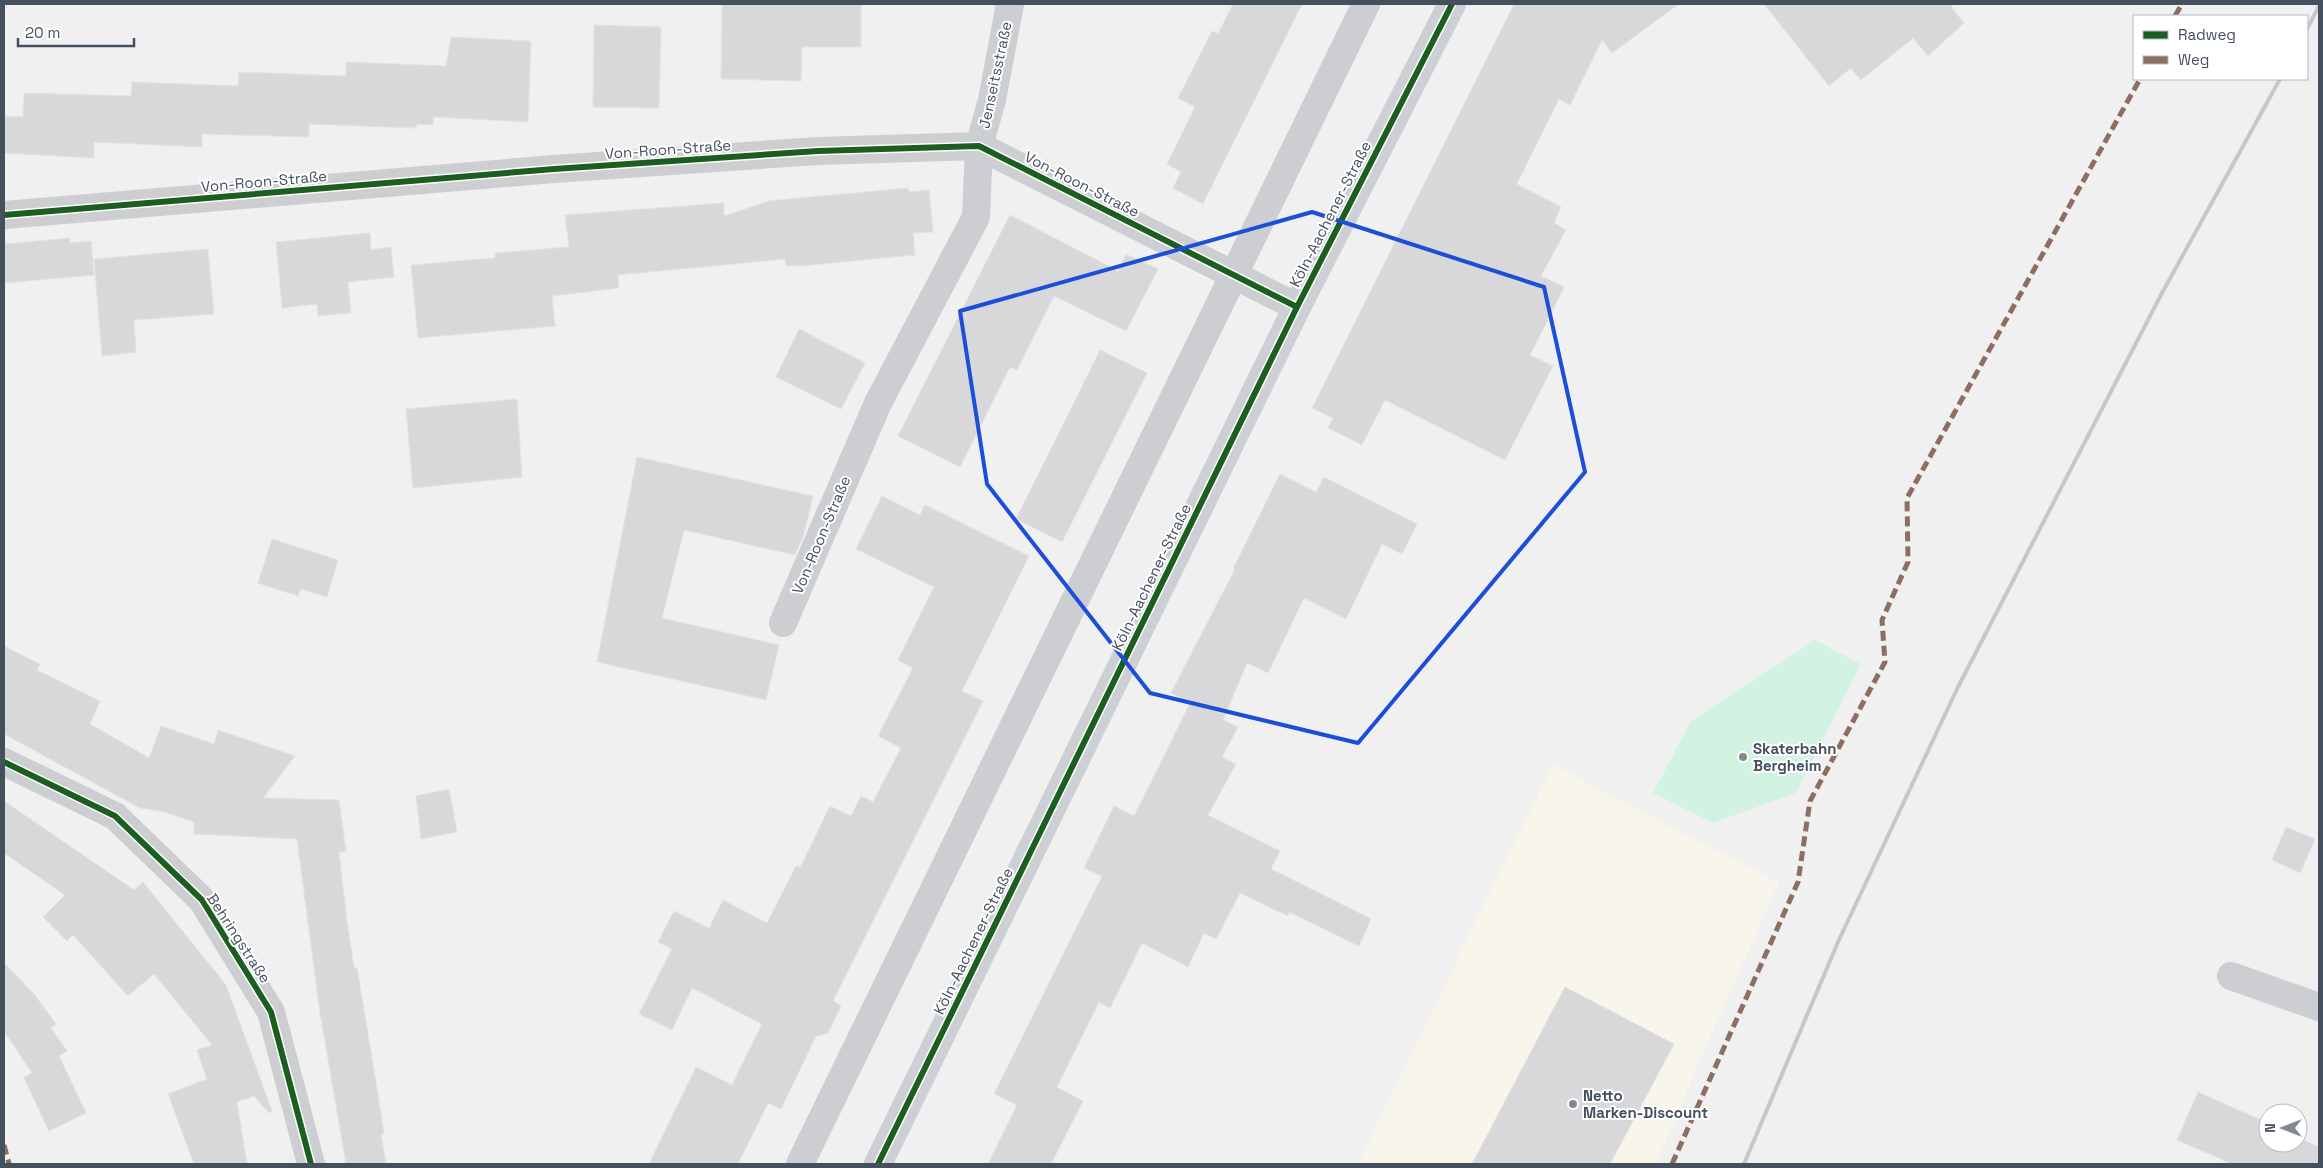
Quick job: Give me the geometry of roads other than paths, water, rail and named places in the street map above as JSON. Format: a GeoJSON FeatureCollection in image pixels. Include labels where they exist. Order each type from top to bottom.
{"type":"FeatureCollection","features":[{"type":"Feature","properties":{"kind":"main road","name":"Köln-Aachener-Straße"},"geometry":{"type":"LineString","coordinates":[[878,1164],[1297,307],[1452,4]]}},
{"type":"Feature","properties":{"kind":"street","name":"Jenseitsstraße"},"geometry":{"type":"LineString","coordinates":[[979,146],[992,100],[1010,4]]}},
{"type":"Feature","properties":{"kind":"street"},"geometry":{"type":"LineString","coordinates":[[800,1164],[1232,274],[1366,4]]}},
{"type":"Feature","properties":{"kind":"street","name":"Von-Roon-Straße"},"geometry":{"type":"LineString","coordinates":[[4,216],[554,169],[818,151],[979,146],[1297,307]]}},
{"type":"Feature","properties":{"kind":"street","name":"Von-Roon-Straße"},"geometry":{"type":"LineString","coordinates":[[783,623],[878,402],[976,217],[979,146]]}},
{"type":"Feature","properties":{"kind":"street","name":"Behringstraße"},"geometry":{"type":"LineString","coordinates":[[4,762],[115,816],[202,900],[271,1012],[311,1164]]}},
{"type":"Feature","properties":{"kind":"street"},"geometry":{"type":"LineString","coordinates":[[2231,976],[2319,1007]]}},
{"type":"Feature","properties":{"kind":"railway"},"geometry":{"type":"LineString","coordinates":[[2308,27],[2319,6]]}},
{"type":"Feature","properties":{"kind":"railway"},"geometry":{"type":"LineString","coordinates":[[1744,1164],[1838,942],[1958,687],[2162,293],[2279,80]]}},
{"type":"Feature","properties":{"kind":"place","name":"Skaterbahn Bergheim"},"geometry":{"type":"Point","coordinates":[1743,757]}},
{"type":"Feature","properties":{"kind":"place","name":"Netto Marken-Discount"},"geometry":{"type":"Point","coordinates":[1573,1104]}}]}
